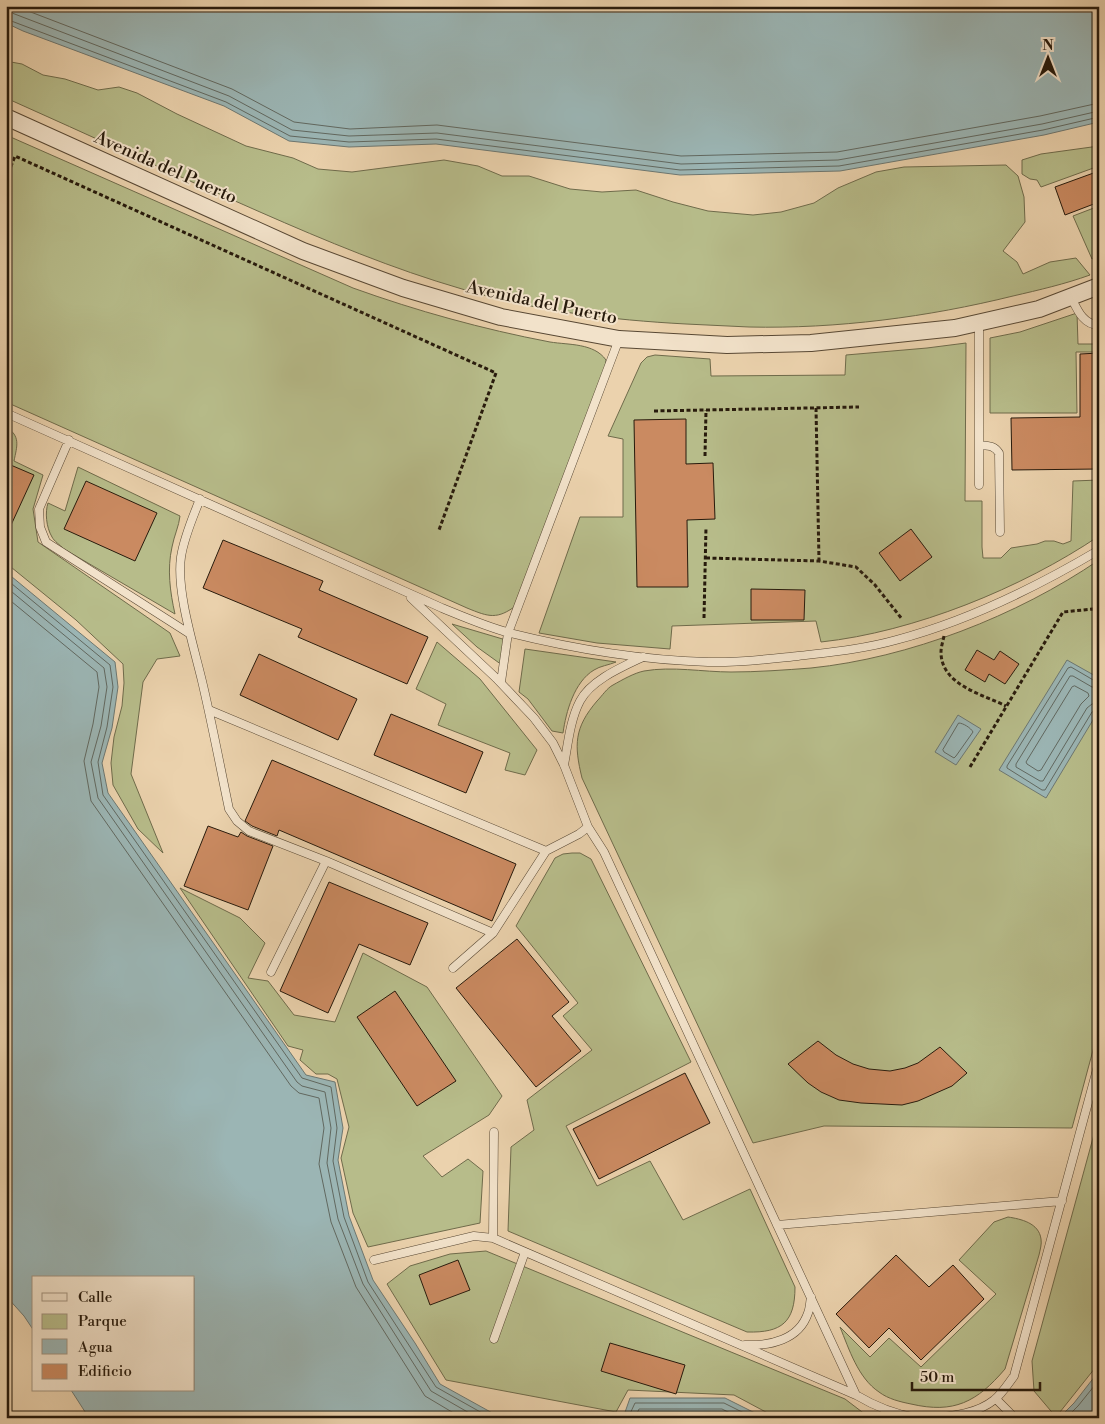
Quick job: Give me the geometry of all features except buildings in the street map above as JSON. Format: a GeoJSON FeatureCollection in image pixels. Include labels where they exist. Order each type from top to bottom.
{"type":"FeatureCollection","features":[{"type":"Feature","properties":{"kind":"street","name":"Avenida del Puerto"},"geometry":{"type":"LineString","coordinates":[[6,117],[303,251],[403,288],[502,317],[619,340],[727,344],[810,343],[955,328],[1040,309],[1099,286]]}},
{"type":"Feature","properties":{"kind":"lane"},"geometry":{"type":"LineString","coordinates":[[1071,297],[1079,313],[1086,321],[1099,325]]}},
{"type":"Feature","properties":{"kind":"lane"},"geometry":{"type":"LineString","coordinates":[[979,322],[979,485]]}},
{"type":"Feature","properties":{"kind":"lane"},"geometry":{"type":"LineString","coordinates":[[501,682],[508,633],[619,340]]}},
{"type":"Feature","properties":{"kind":"lane"},"geometry":{"type":"LineString","coordinates":[[6,413],[406,593],[508,633],[563,644],[644,656],[709,662],[735,661],[826,653],[894,641],[954,621],[1015,596],[1099,550]]}},
{"type":"Feature","properties":{"kind":"lane"},"geometry":{"type":"LineString","coordinates":[[69,440],[38,509],[40,526],[46,542],[190,634]]}},
{"type":"Feature","properties":{"kind":"lane"},"geometry":{"type":"LineString","coordinates":[[979,445],[991,446],[996,448],[999,453],[1000,532]]}},
{"type":"Feature","properties":{"kind":"lane"},"geometry":{"type":"LineString","coordinates":[[200,499],[186,536],[181,558],[181,580],[190,634],[209,710],[229,809],[237,821],[249,832],[326,861],[493,933]]}},
{"type":"Feature","properties":{"kind":"lane"},"geometry":{"type":"LineString","coordinates":[[406,593],[501,682],[534,718],[548,737],[564,766],[588,827],[604,852],[856,1395]]}},
{"type":"Feature","properties":{"kind":"lane"},"geometry":{"type":"LineString","coordinates":[[564,766],[572,722],[581,700],[595,685],[615,670],[644,656]]}},
{"type":"Feature","properties":{"kind":"lane"},"geometry":{"type":"LineString","coordinates":[[209,710],[546,851]]}},
{"type":"Feature","properties":{"kind":"lane"},"geometry":{"type":"LineString","coordinates":[[453,968],[493,933],[546,851],[579,834],[588,827]]}},
{"type":"Feature","properties":{"kind":"lane"},"geometry":{"type":"LineString","coordinates":[[271,972],[326,861]]}},
{"type":"Feature","properties":{"kind":"lane"},"geometry":{"type":"LineString","coordinates":[[934,1418],[970,1412],[985,1407],[996,1399],[1014,1376],[1099,1062]]}},
{"type":"Feature","properties":{"kind":"lane"},"geometry":{"type":"LineString","coordinates":[[493,1238],[494,1132]]}},
{"type":"Feature","properties":{"kind":"lane"},"geometry":{"type":"LineString","coordinates":[[777,1225],[1062,1201]]}},
{"type":"Feature","properties":{"kind":"lane"},"geometry":{"type":"LineString","coordinates":[[374,1260],[474,1236],[493,1238],[856,1395],[871,1404],[897,1414],[917,1418]]}},
{"type":"Feature","properties":{"kind":"lane"},"geometry":{"type":"LineString","coordinates":[[494,1339],[526,1252]]}},
{"type":"Feature","properties":{"kind":"lane"},"geometry":{"type":"LineString","coordinates":[[740,1345],[770,1345],[782,1341],[793,1334],[802,1324],[808,1313],[811,1297]]}},
{"type":"Feature","properties":{"kind":"lane"},"geometry":{"type":"LineString","coordinates":[[996,1399],[1015,1418]]}},
{"type":"Feature","properties":{"kind":"path"},"geometry":{"type":"LineString","coordinates":[[6,179],[15,156],[496,373],[439,530]]}},
{"type":"Feature","properties":{"kind":"path"},"geometry":{"type":"LineString","coordinates":[[654,411],[858,407]]}},
{"type":"Feature","properties":{"kind":"path"},"geometry":{"type":"LineString","coordinates":[[816,408],[820,561]]}},
{"type":"Feature","properties":{"kind":"path"},"geometry":{"type":"LineString","coordinates":[[705,456],[706,410]]}},
{"type":"Feature","properties":{"kind":"path"},"geometry":{"type":"LineString","coordinates":[[704,618],[706,527]]}},
{"type":"Feature","properties":{"kind":"path"},"geometry":{"type":"LineString","coordinates":[[706,558],[820,561],[856,567],[875,585],[902,619]]}},
{"type":"Feature","properties":{"kind":"path"},"geometry":{"type":"LineString","coordinates":[[970,767],[1063,612],[1093,609],[1099,612]]}},
{"type":"Feature","properties":{"kind":"path"},"geometry":{"type":"LineString","coordinates":[[944,636],[941,652],[944,669],[956,682],[1006,706]]}},
{"type":"Feature","properties":{"kind":"green space"},"geometry":{"type":"Polygon","coordinates":[[[6,58],[11,62],[22,64],[43,75],[65,79],[98,90],[119,87],[137,93],[246,146],[293,158],[318,169],[352,172],[444,160],[478,166],[502,176],[529,176],[570,189],[602,192],[636,190],[708,211],[753,215],[781,212],[814,203],[838,188],[876,172],[904,167],[1006,165],[1018,176],[1024,197],[1025,222],[1003,251],[1017,262],[1023,274],[1050,262],[1076,258],[1090,275],[1042,289],[948,310],[849,324],[749,327],[601,317],[545,309],[490,297],[436,281],[335,244],[6,98],[6,58]]]}},
{"type":"Feature","properties":{"kind":"green space"},"geometry":{"type":"Polygon","coordinates":[[[6,135],[353,288],[450,319],[525,337],[581,346],[601,354],[606,360],[605,371],[517,605],[504,613],[493,616],[475,611],[6,402],[6,135]]]}},
{"type":"Feature","properties":{"kind":"green space"},"geometry":{"type":"Polygon","coordinates":[[[1099,146],[1099,166],[1041,187],[1037,180],[1030,179],[1022,174],[1022,160],[1041,154],[1099,146]]]}},
{"type":"Feature","properties":{"kind":"green space"},"geometry":{"type":"Polygon","coordinates":[[[1099,206],[1099,255],[1092,259],[1073,216],[1099,206]]]}},
{"type":"Feature","properties":{"kind":"green space"},"geometry":{"type":"Polygon","coordinates":[[[1077,313],[1078,344],[1099,344],[1099,352],[1076,352],[1077,413],[990,413],[990,338],[1020,332],[1077,313]]]}},
{"type":"Feature","properties":{"kind":"green space"},"geometry":{"type":"Polygon","coordinates":[[[966,343],[965,501],[982,501],[983,558],[1001,558],[1011,548],[1045,541],[1063,544],[1071,541],[1073,481],[1099,480],[1099,536],[1036,573],[966,605],[893,629],[856,637],[821,642],[816,621],[672,626],[670,649],[597,643],[539,633],[580,517],[623,517],[623,439],[608,436],[641,363],[647,357],[655,355],[710,359],[711,376],[845,375],[846,355],[966,343]]]}},
{"type":"Feature","properties":{"kind":"green space"},"geometry":{"type":"Polygon","coordinates":[[[6,427],[14,434],[17,442],[14,461],[43,475],[33,509],[38,542],[170,633],[180,656],[157,659],[143,682],[131,774],[163,853],[138,829],[113,785],[111,763],[114,737],[122,706],[123,664],[76,620],[6,563],[6,427]]]}},
{"type":"Feature","properties":{"kind":"green space"},"geometry":{"type":"Polygon","coordinates":[[[78,467],[180,516],[170,555],[169,572],[175,614],[64,549],[53,539],[48,529],[48,503],[65,511],[78,467]]]}},
{"type":"Feature","properties":{"kind":"green space"},"geometry":{"type":"Polygon","coordinates":[[[1099,560],[1099,1028],[1072,1128],[824,1126],[753,1143],[582,778],[577,746],[580,729],[589,711],[609,688],[640,672],[665,669],[731,672],[811,668],[886,655],[924,644],[998,616],[1033,599],[1099,560]]]}},
{"type":"Feature","properties":{"kind":"green space"},"geometry":{"type":"Polygon","coordinates":[[[452,624],[506,640],[502,665],[477,647],[452,624]]]}},
{"type":"Feature","properties":{"kind":"green space"},"geometry":{"type":"Polygon","coordinates":[[[437,642],[480,679],[537,750],[525,775],[505,770],[510,753],[438,725],[446,704],[416,689],[437,642]]]}},
{"type":"Feature","properties":{"kind":"green space"},"geometry":{"type":"Polygon","coordinates":[[[525,649],[616,662],[596,669],[581,682],[572,698],[563,733],[552,731],[528,699],[519,692],[525,649]]]}},
{"type":"Feature","properties":{"kind":"green space"},"geometry":{"type":"Polygon","coordinates":[[[580,853],[591,859],[691,1062],[566,1126],[597,1186],[650,1161],[683,1220],[750,1189],[795,1287],[789,1317],[778,1327],[759,1332],[747,1332],[508,1231],[511,1147],[534,1130],[527,1100],[592,1050],[563,1016],[578,1003],[516,926],[555,858],[563,854],[580,853]]]}},
{"type":"Feature","properties":{"kind":"green space"},"geometry":{"type":"Polygon","coordinates":[[[180,888],[240,918],[265,943],[248,978],[268,981],[294,1015],[335,1022],[363,953],[427,987],[502,1096],[489,1115],[423,1156],[442,1177],[468,1159],[483,1171],[480,1223],[368,1247],[353,1213],[341,1158],[349,1127],[337,1079],[328,1074],[316,1074],[300,1060],[303,1050],[288,1046],[180,888]]]}},
{"type":"Feature","properties":{"kind":"green space"},"geometry":{"type":"Polygon","coordinates":[[[1099,1116],[1099,1363],[1056,1417],[1034,1391],[1032,1361],[1099,1116]]]}},
{"type":"Feature","properties":{"kind":"green space"},"geometry":{"type":"Polygon","coordinates":[[[1008,1217],[1029,1223],[1037,1229],[1040,1234],[1041,1243],[1005,1369],[985,1390],[964,1403],[952,1406],[926,1407],[899,1401],[879,1392],[865,1379],[860,1371],[840,1327],[870,1357],[889,1338],[921,1367],[996,1294],[959,1260],[994,1222],[1008,1217]]]}},
{"type":"Feature","properties":{"kind":"green space"},"geometry":{"type":"Polygon","coordinates":[[[486,1251],[845,1399],[870,1418],[777,1418],[734,1395],[628,1390],[616,1412],[446,1380],[387,1284],[410,1266],[450,1254],[486,1251]]]}},
{"type":"Feature","properties":{"kind":"water"},"geometry":{"type":"Polygon","coordinates":[[[6,6],[1099,6],[1099,122],[1044,135],[840,171],[680,175],[436,144],[349,147],[289,141],[224,106],[6,23],[6,6]]]}},
{"type":"Feature","properties":{"kind":"water"},"geometry":{"type":"Polygon","coordinates":[[[6,572],[115,662],[118,687],[112,728],[102,763],[108,793],[306,1075],[335,1082],[343,1128],[338,1160],[349,1216],[373,1280],[440,1384],[496,1415],[602,1415],[615,1418],[89,1418],[72,1392],[195,1392],[195,1276],[32,1276],[32,1328],[6,1296],[6,572]]]}},
{"type":"Feature","properties":{"kind":"water"},"geometry":{"type":"Polygon","coordinates":[[[1067,660],[1099,678],[1099,710],[1046,798],[999,770],[1067,660]]]}},
{"type":"Feature","properties":{"kind":"water"},"geometry":{"type":"Polygon","coordinates":[[[958,715],[981,729],[956,765],[935,752],[958,715]]]}},
{"type":"Feature","properties":{"kind":"water"},"geometry":{"type":"Polygon","coordinates":[[[1099,1371],[1099,1418],[1059,1418],[1074,1403],[1099,1371]]]}},
{"type":"Feature","properties":{"kind":"water"},"geometry":{"type":"Polygon","coordinates":[[[630,1398],[725,1398],[765,1418],[623,1418],[630,1398]]]}}]}
